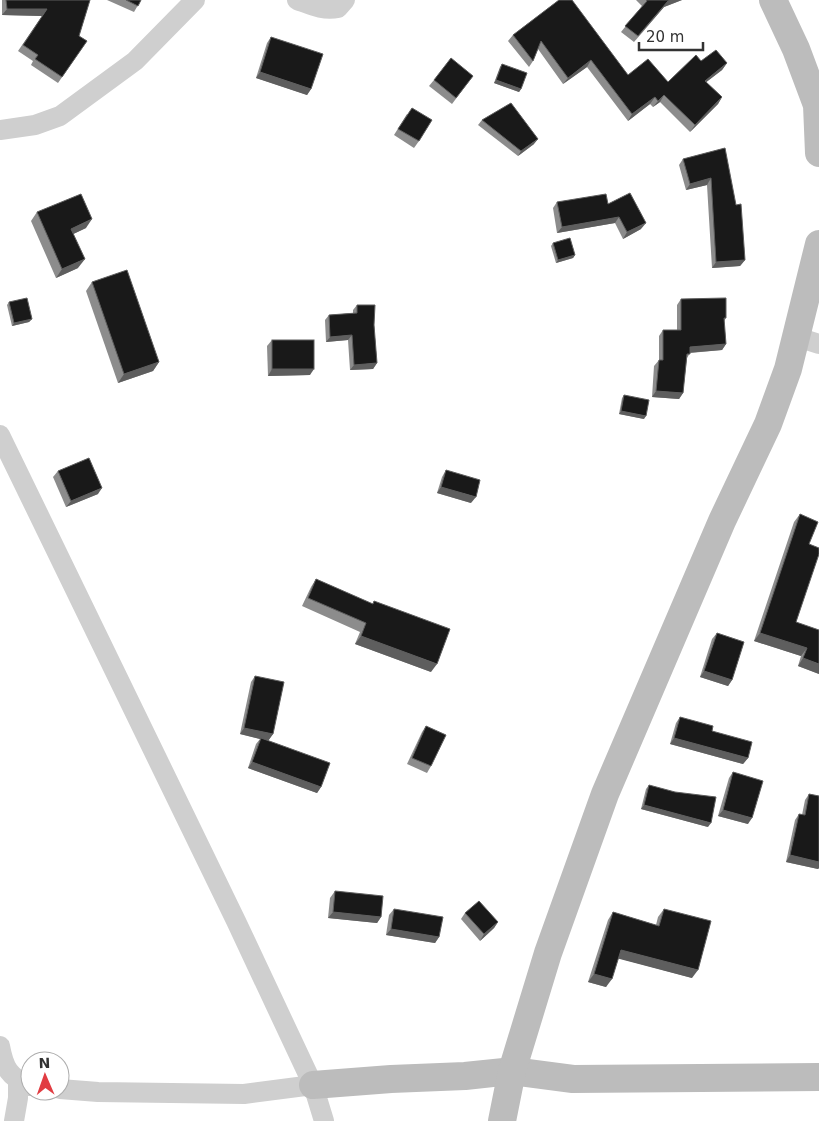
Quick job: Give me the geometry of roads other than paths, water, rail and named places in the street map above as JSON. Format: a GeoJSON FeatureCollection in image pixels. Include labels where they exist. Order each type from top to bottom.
{"type":"FeatureCollection","features":[{"type":"Feature","properties":{"kind":"main road"},"geometry":{"type":"LineString","coordinates":[[773,0],[796,49],[818,104],[819,153]]}},
{"type":"Feature","properties":{"kind":"main road"},"geometry":{"type":"LineString","coordinates":[[502,1121],[512,1071],[548,953],[605,794],[722,521],[768,424],[788,369],[808,341],[819,244]]}},
{"type":"Feature","properties":{"kind":"main road"},"geometry":{"type":"LineString","coordinates":[[313,1085],[465,1076],[512,1071],[572,1079],[819,1077]]}},
{"type":"Feature","properties":{"kind":"street"},"geometry":{"type":"LineString","coordinates":[[0,130],[35,125],[60,116],[135,61],[195,0]]}},
{"type":"Feature","properties":{"kind":"street"},"geometry":{"type":"LineString","coordinates":[[297,0],[322,9],[338,8],[345,0]]}},
{"type":"Feature","properties":{"kind":"street"},"geometry":{"type":"LineString","coordinates":[[0,436],[147,734],[313,1085],[324,1121]]}},
{"type":"Feature","properties":{"kind":"street"},"geometry":{"type":"LineString","coordinates":[[0,1046],[3,1063],[10,1074],[20,1081]]}},
{"type":"Feature","properties":{"kind":"street"},"geometry":{"type":"LineString","coordinates":[[70,1090],[98,1092],[244,1094],[313,1085]]}},
{"type":"Feature","properties":{"kind":"street"},"geometry":{"type":"LineString","coordinates":[[14,1121],[20,1093]]}}]}
